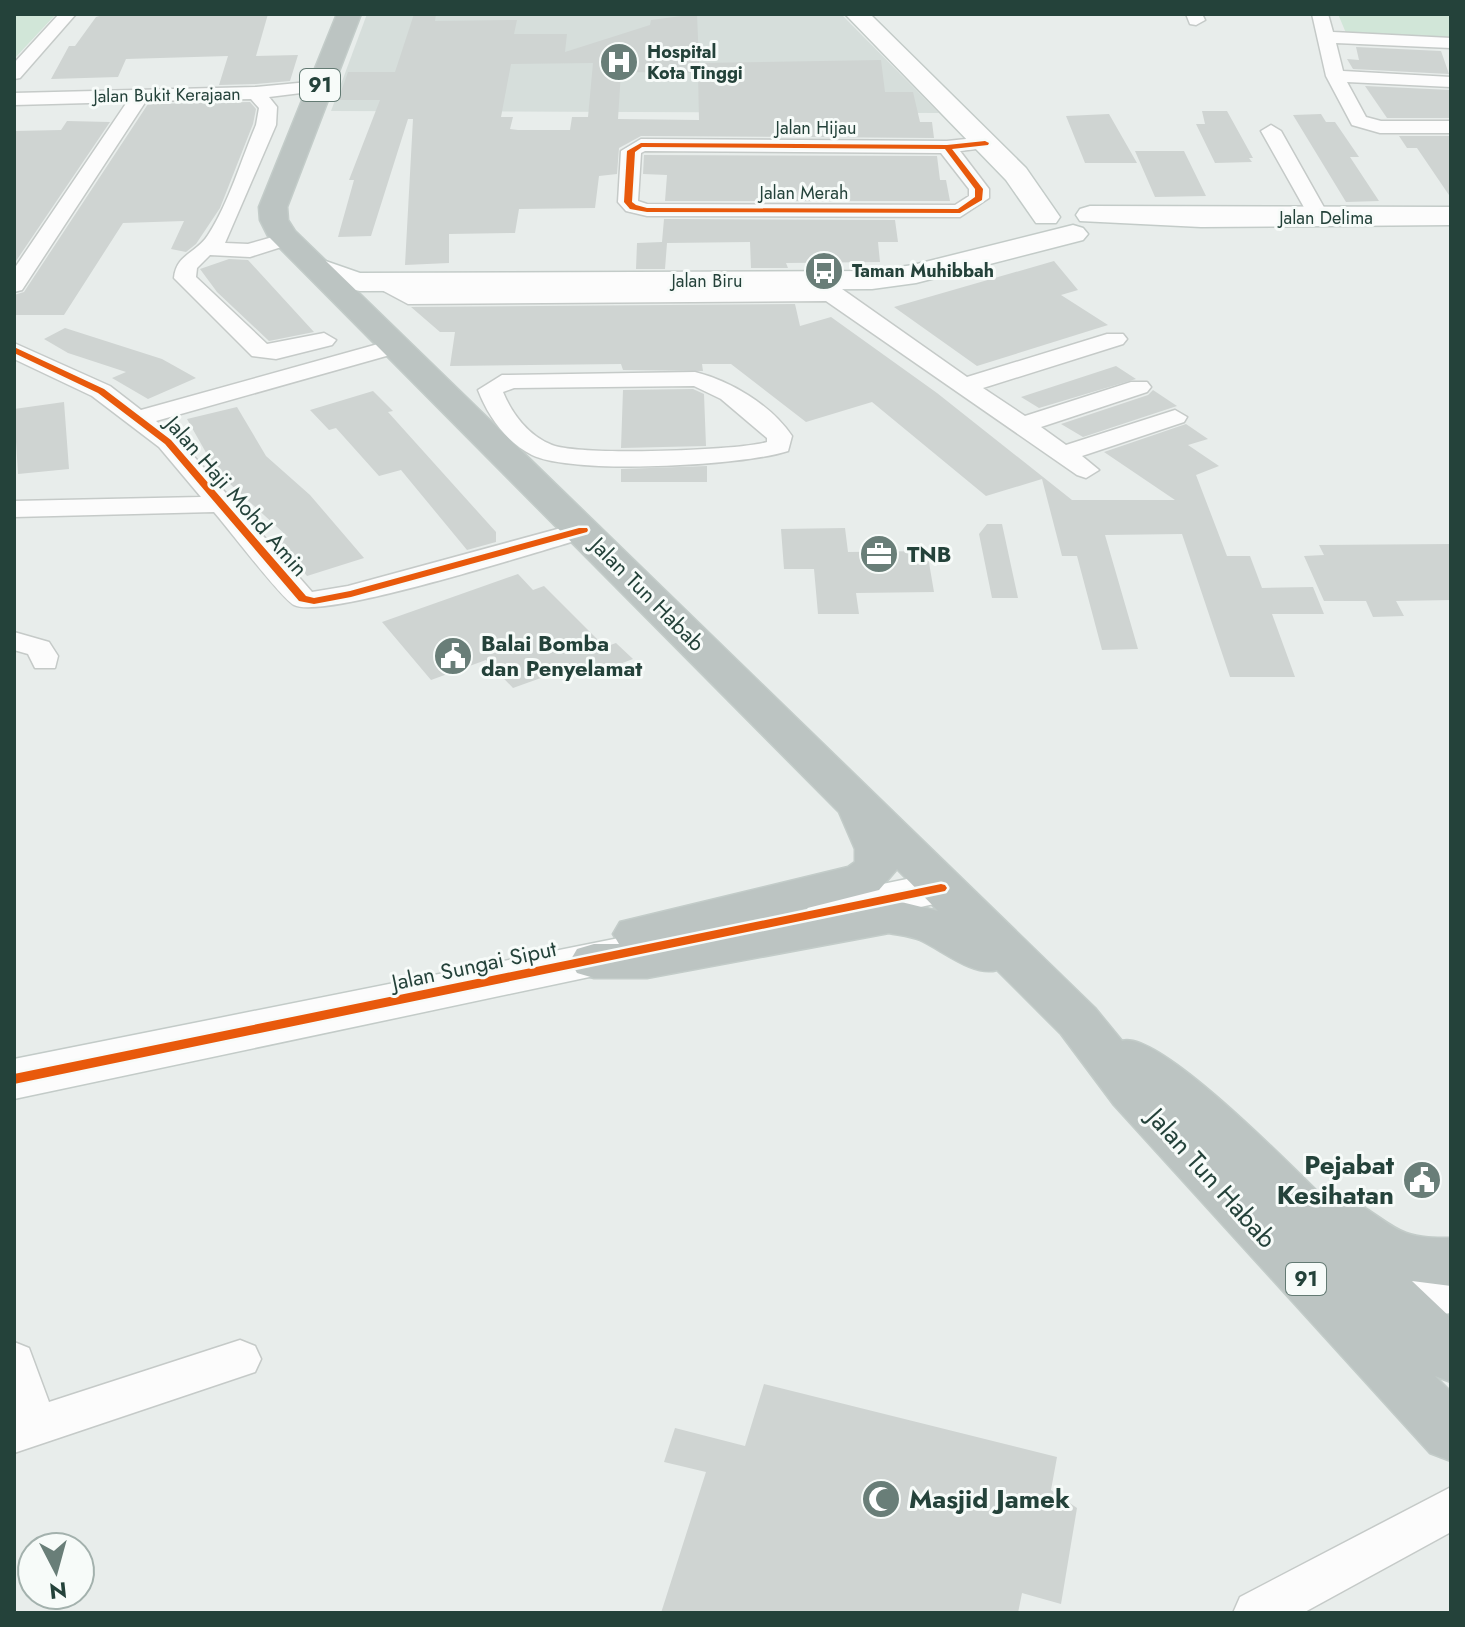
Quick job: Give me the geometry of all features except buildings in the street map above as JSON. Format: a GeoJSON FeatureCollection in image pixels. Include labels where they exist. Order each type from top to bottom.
{"type":"FeatureCollection","features":[{"type":"Feature","properties":{"kind":"highway","name":"Jalan Tun Habab"},"geometry":{"type":"LineString","coordinates":[[349,14],[273,207],[274,220],[287,239],[396,346],[486,416],[583,530],[846,789],[941,888],[1178,1114],[1451,1434]]}},
{"type":"Feature","properties":{"kind":"highway"},"geometry":{"type":"LineString","coordinates":[[594,961],[635,935],[847,884],[874,872],[880,862],[880,850],[846,789]]}},
{"type":"Feature","properties":{"kind":"highway"},"geometry":{"type":"LineString","coordinates":[[594,961],[647,961],[889,916],[911,918],[954,935],[1037,982]]}},
{"type":"Feature","properties":{"kind":"highway"},"geometry":{"type":"LineString","coordinates":[[1178,1114],[1240,1133],[1360,1237],[1410,1257],[1451,1262]]}},
{"type":"Feature","properties":{"kind":"highway"},"geometry":{"type":"LineString","coordinates":[[1178,1114],[1207,1155],[1335,1276],[1357,1288],[1391,1297],[1451,1356]]}},
{"type":"Feature","properties":{"kind":"highway"},"geometry":{"type":"LineString","coordinates":[[1391,1297],[1386,1319],[1394,1337],[1451,1412]]}},
{"type":"Feature","properties":{"kind":"street"},"geometry":{"type":"LineString","coordinates":[[18,66],[68,14]]}},
{"type":"Feature","properties":{"kind":"street"},"geometry":{"type":"LineString","coordinates":[[857,14],[1016,174],[1070,221]]}},
{"type":"Feature","properties":{"kind":"street"},"geometry":{"type":"LineString","coordinates":[[1320,14],[1335,76],[1357,117],[1365,124],[1380,127],[1451,127]]}},
{"type":"Feature","properties":{"kind":"street"},"geometry":{"type":"LineString","coordinates":[[1326,37],[1451,43]]}},
{"type":"Feature","properties":{"kind":"street"},"geometry":{"type":"LineString","coordinates":[[1335,76],[1451,82]]}},
{"type":"Feature","properties":{"kind":"street","name":"Jalan Bukit Kerajaan"},"geometry":{"type":"LineString","coordinates":[[14,99],[256,93],[319,86]]}},
{"type":"Feature","properties":{"kind":"street"},"geometry":{"type":"LineString","coordinates":[[209,249],[266,125],[268,107],[256,93]]}},
{"type":"Feature","properties":{"kind":"street"},"geometry":{"type":"LineString","coordinates":[[14,285],[140,96]]}},
{"type":"Feature","properties":{"kind":"street"},"geometry":{"type":"LineString","coordinates":[[1271,131],[1320,218]]}},
{"type":"Feature","properties":{"kind":"street","name":"Jalan Hijau"},"geometry":{"type":"LineString","coordinates":[[627,177],[631,151],[646,145],[947,147],[985,143]]}},
{"type":"Feature","properties":{"kind":"street","name":"Jalan Merah"},"geometry":{"type":"LineString","coordinates":[[627,177],[628,202],[639,209],[960,211],[972,206],[979,198],[979,189],[947,147]]}},
{"type":"Feature","properties":{"kind":"street","name":"Jalan Delima"},"geometry":{"type":"LineString","coordinates":[[1070,221],[1451,216]]}},
{"type":"Feature","properties":{"kind":"street","name":"Jalan Biru"},"geometry":{"type":"LineString","coordinates":[[314,266],[336,278],[404,286],[822,288],[893,278],[991,252],[1070,221]]}},
{"type":"Feature","properties":{"kind":"street"},"geometry":{"type":"LineString","coordinates":[[287,239],[250,251],[209,249],[193,258],[186,267],[185,278],[260,351],[276,352],[324,340]]}},
{"type":"Feature","properties":{"kind":"street","name":"Jalan Biru"},"geometry":{"type":"LineString","coordinates":[[354,305],[360,296],[404,286]]}},
{"type":"Feature","properties":{"kind":"street"},"geometry":{"type":"LineString","coordinates":[[822,288],[1086,470]]}},
{"type":"Feature","properties":{"kind":"street"},"geometry":{"type":"LineString","coordinates":[[964,386],[1115,339]]}},
{"type":"Feature","properties":{"kind":"street"},"geometry":{"type":"LineString","coordinates":[[140,418],[396,346]]}},
{"type":"Feature","properties":{"kind":"street","name":"Jalan Haji Mohd Amin"},"geometry":{"type":"LineString","coordinates":[[14,350],[101,391],[140,418],[168,442],[223,504],[296,595],[314,601],[583,530]]}},
{"type":"Feature","properties":{"kind":"street"},"geometry":{"type":"LineString","coordinates":[[695,379],[718,387],[772,428],[782,441],[770,452],[757,454],[603,457],[552,454],[528,444],[486,416],[490,390],[502,382],[695,379]]}},
{"type":"Feature","properties":{"kind":"street"},"geometry":{"type":"LineString","coordinates":[[1020,426],[1139,387]]}},
{"type":"Feature","properties":{"kind":"street"},"geometry":{"type":"LineString","coordinates":[[1062,454],[1175,417]]}},
{"type":"Feature","properties":{"kind":"street"},"geometry":{"type":"LineString","coordinates":[[14,509],[223,504]]}},
{"type":"Feature","properties":{"kind":"street"},"geometry":{"type":"LineString","coordinates":[[14,641],[38,647],[45,662]]}},
{"type":"Feature","properties":{"kind":"street","name":"Jalan Sungai Siput"},"geometry":{"type":"LineString","coordinates":[[14,1079],[941,888]]}},
{"type":"Feature","properties":{"kind":"street"},"geometry":{"type":"LineString","coordinates":[[1391,1297],[1451,1289]]}},
{"type":"Feature","properties":{"kind":"street"},"geometry":{"type":"LineString","coordinates":[[14,1361],[25,1430],[240,1359]]}},
{"type":"Feature","properties":{"kind":"street"},"geometry":{"type":"LineString","coordinates":[[1257,1613],[1451,1508]]}},
{"type":"Feature","properties":{"kind":"shaded area","name":"Hospital Kota Tinggi"},"geometry":{"type":"Polygon","coordinates":[[[367,14],[841,14],[939,113],[331,111],[367,14]]]}},
{"type":"Feature","properties":{"kind":"green space"},"geometry":{"type":"Polygon","coordinates":[[[14,14],[56,14],[14,59],[14,14]]]}},
{"type":"Feature","properties":{"kind":"green space"},"geometry":{"type":"Polygon","coordinates":[[[1338,14],[1451,14],[1451,38],[1346,33],[1338,14]]]}},
{"type":"Feature","properties":{"kind":"cycle path"},"geometry":{"type":"LineString","coordinates":[[947,147],[979,189],[979,198],[960,211],[647,210],[633,207],[628,202],[631,151],[641,145],[947,147],[985,143]]}},
{"type":"Feature","properties":{"kind":"cycle path"},"geometry":{"type":"LineString","coordinates":[[14,350],[101,391],[168,442],[303,599],[314,601],[351,594],[583,530]]}},
{"type":"Feature","properties":{"kind":"cycle path"},"geometry":{"type":"LineString","coordinates":[[14,1079],[941,888]]}},
{"type":"Feature","properties":{"kind":"place","name":"Hospital Kota Tinggi"},"geometry":{"type":"Point","coordinates":[619,62]}},
{"type":"Feature","properties":{"kind":"place","name":"Taman Muhibbah"},"geometry":{"type":"Point","coordinates":[824,271]}},
{"type":"Feature","properties":{"kind":"place","name":"TNB"},"geometry":{"type":"Point","coordinates":[879,554]}},
{"type":"Feature","properties":{"kind":"place","name":"Balai Bomba dan Penyelamat"},"geometry":{"type":"Point","coordinates":[453,656]}},
{"type":"Feature","properties":{"kind":"place","name":"Pejabat Kesihatan"},"geometry":{"type":"Point","coordinates":[1422,1180]}},
{"type":"Feature","properties":{"kind":"place","name":"Masjid Jamek"},"geometry":{"type":"Point","coordinates":[881,1499]}}]}
